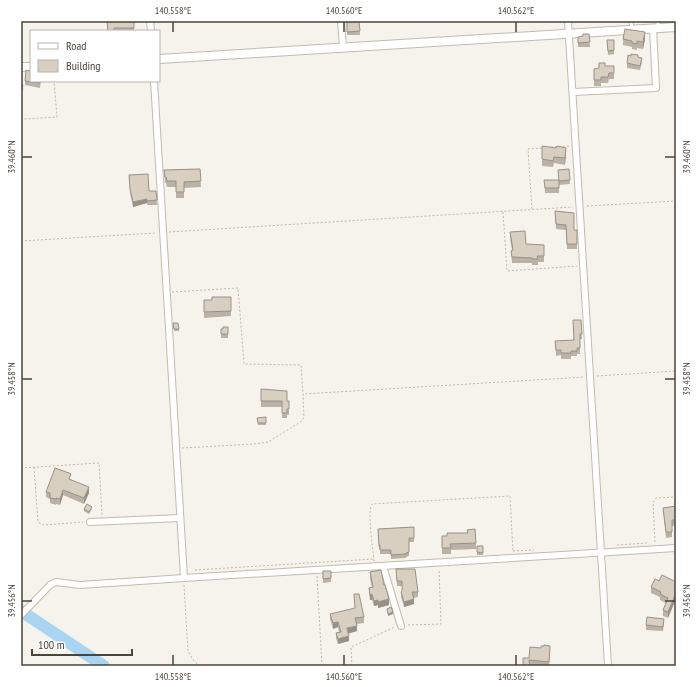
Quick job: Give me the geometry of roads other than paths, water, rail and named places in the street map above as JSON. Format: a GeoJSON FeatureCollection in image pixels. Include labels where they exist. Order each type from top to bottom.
{"type":"FeatureCollection","features":[{"type":"Feature","properties":{"kind":"street"},"geometry":{"type":"LineString","coordinates":[[341,21],[343,47]]}},
{"type":"Feature","properties":{"kind":"street"},"geometry":{"type":"LineString","coordinates":[[568,21],[608,666]]}},
{"type":"Feature","properties":{"kind":"street"},"geometry":{"type":"LineString","coordinates":[[160,59],[569,33],[631,25],[676,27]]}},
{"type":"Feature","properties":{"kind":"street"},"geometry":{"type":"LineString","coordinates":[[573,92],[656,88],[656,26]]}},
{"type":"Feature","properties":{"kind":"street"},"geometry":{"type":"LineString","coordinates":[[154,82],[184,575]]}},
{"type":"Feature","properties":{"kind":"street"},"geometry":{"type":"LineString","coordinates":[[90,522],[180,518]]}},
{"type":"Feature","properties":{"kind":"street"},"geometry":{"type":"LineString","coordinates":[[21,615],[50,585],[56,582],[80,586],[184,575],[316,570],[676,548]]}},
{"type":"Feature","properties":{"kind":"street"},"geometry":{"type":"LineString","coordinates":[[383,566],[401,626]]}},
{"type":"Feature","properties":{"kind":"waterway"},"geometry":{"type":"LineString","coordinates":[[21,611],[104,666]]}}]}
